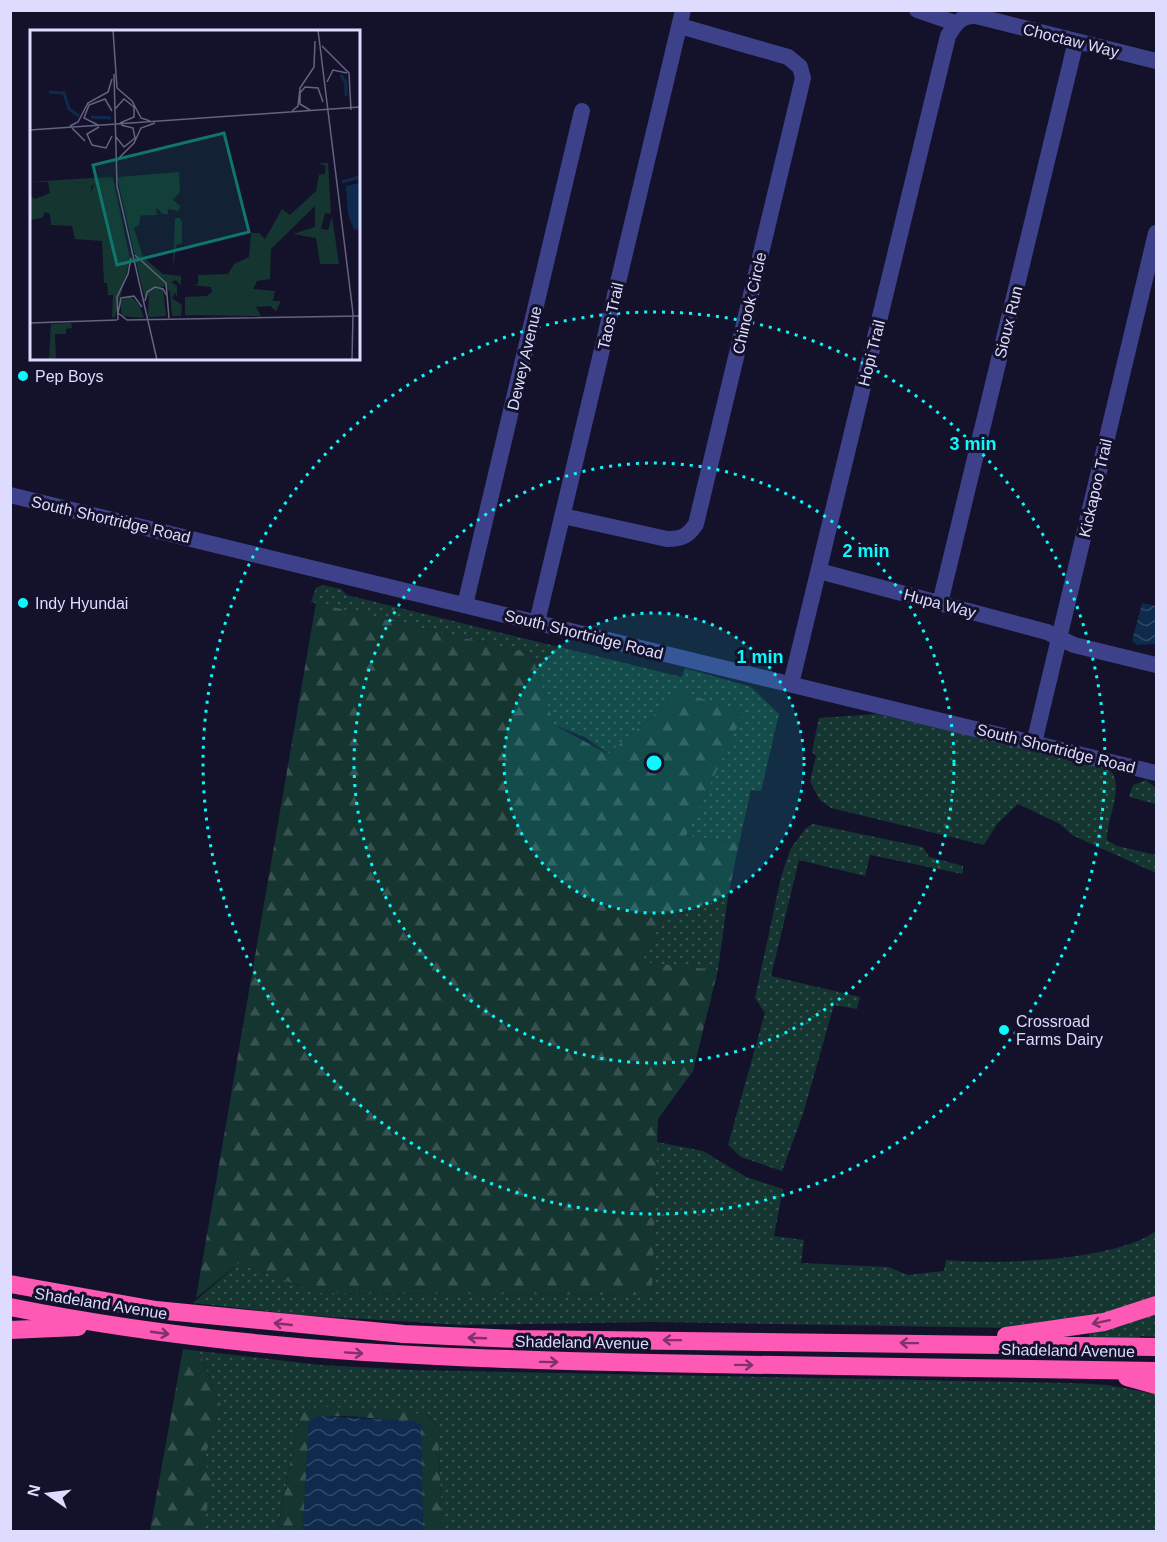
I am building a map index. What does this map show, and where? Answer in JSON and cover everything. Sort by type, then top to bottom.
[{"type":"highway","points":[[10,1270],[66,1295]]},
{"type":"highway","name":"Shadeland Avenue","points":[[10,1284],[156,1310],[404,1334],[517,1339],[1156,1347]]},
{"type":"highway","points":[[944,1344],[1075,1327],[1112,1319],[1156,1305]]},
{"type":"highway","name":"Shadeland Avenue","points":[[10,1307],[102,1325],[290,1348],[431,1358],[1156,1371]]},
{"type":"highway","points":[[10,1330],[102,1325]]},
{"type":"highway","points":[[1108,1370],[1156,1385]]},
{"type":"street","name":"Choctaw Way","points":[[916,10],[955,23],[965,16],[976,16],[1156,62]]},
{"type":"street","name":"Taos Trail","points":[[537,622],[682,18]]},
{"type":"street","name":"Chinook Circle","points":[[562,516],[680,539],[690,534],[696,524],[803,78],[800,67],[788,57],[682,18]]},
{"type":"street","name":"Hopi Trail","points":[[791,684],[948,36],[955,23]]},
{"type":"street","name":"Sioux Run","points":[[940,603],[1076,40]]},
{"type":"street","name":"Dewey Avenue","points":[[465,605],[582,111]]},
{"type":"street","name":"Kickapoo Trail","points":[[1034,742],[1156,233]]},
{"type":"street","name":"South Shortridge Road","points":[[10,495],[1034,742],[1156,774]]},
{"type":"street","name":"Hupa Way","points":[[819,571],[1047,632],[1074,645],[1156,665]]},
{"type":"green space","points":[[323,585],[341,589],[347,595],[682,677],[685,668],[751,687],[779,714],[761,791],[751,790],[739,843],[686,836],[743,712],[681,692],[608,754],[585,737],[554,725],[532,654],[311,602],[316,588]]},
{"type":"green space","points":[[316,603],[532,654],[554,725],[608,754],[681,692],[744,712],[686,836],[739,843],[728,897],[662,920],[642,962],[718,970],[693,1071],[658,1119],[652,1295],[318,1293],[239,1263],[196,1298]]},
{"type":"green space","points":[[877,714],[1108,768],[1116,783],[1116,792],[1107,840],[1117,846],[1156,855],[1156,873],[1072,835],[1060,824],[1018,804],[997,824],[984,845],[831,808],[820,800],[810,782],[816,756],[812,752],[819,718]]},
{"type":"green space","points":[[1146,780],[1156,788],[1156,804],[1129,797],[1133,785]]},
{"type":"green space","points":[[813,824],[923,847],[929,857],[963,866],[963,874],[870,855],[865,876],[799,860],[771,976],[860,997],[857,1009],[834,1005],[803,1114],[782,1171],[741,1157],[728,1145],[765,1013],[755,998],[781,877],[791,848],[806,828]]},
{"type":"green space","points":[[728,897],[718,970],[641,963],[662,920]]},
{"type":"green space","points":[[657,1142],[703,1151],[746,1177],[783,1189],[774,1236],[804,1240],[801,1263],[888,1267],[908,1275],[944,1271],[946,1260],[1024,1261],[1085,1255],[1137,1241],[1156,1231],[1156,1298],[1104,1314],[1013,1328],[651,1322],[461,1325],[302,1315],[193,1303],[239,1263],[318,1293],[652,1295]]},
{"type":"green space","points":[[1156,1311],[1156,1337],[1140,1336],[1139,1341],[1089,1339],[1089,1330]]},
{"type":"green space","points":[[183,1349],[199,1351],[221,1406],[203,1463],[212,1472],[204,1530],[150,1531]]},
{"type":"green space","points":[[199,1351],[321,1365],[412,1370],[1073,1383],[1107,1385],[1156,1394],[1156,1531],[442,1531],[438,1426],[427,1414],[300,1414],[277,1531],[203,1531],[203,1463],[221,1406]]},
{"type":"green space","points":[[319,1406],[426,1414],[438,1426],[442,1531],[423,1531],[420,1424],[363,1417],[332,1416],[309,1421],[303,1531],[277,1532],[300,1414]]},
{"type":"water","points":[[1142,603],[1156,606],[1156,644],[1137,645],[1132,641]]},
{"type":"water","points":[[318,1416],[412,1421],[421,1424],[423,1531],[303,1531],[309,1420]]},
{"type":"place","name":"Pep Boys","points":[[23,376]]},
{"type":"place","name":"Indy Hyundai","points":[[23,603]]},
{"type":"place","name":"Crossroad Farms Dairy","points":[[1004,1030]]}]
